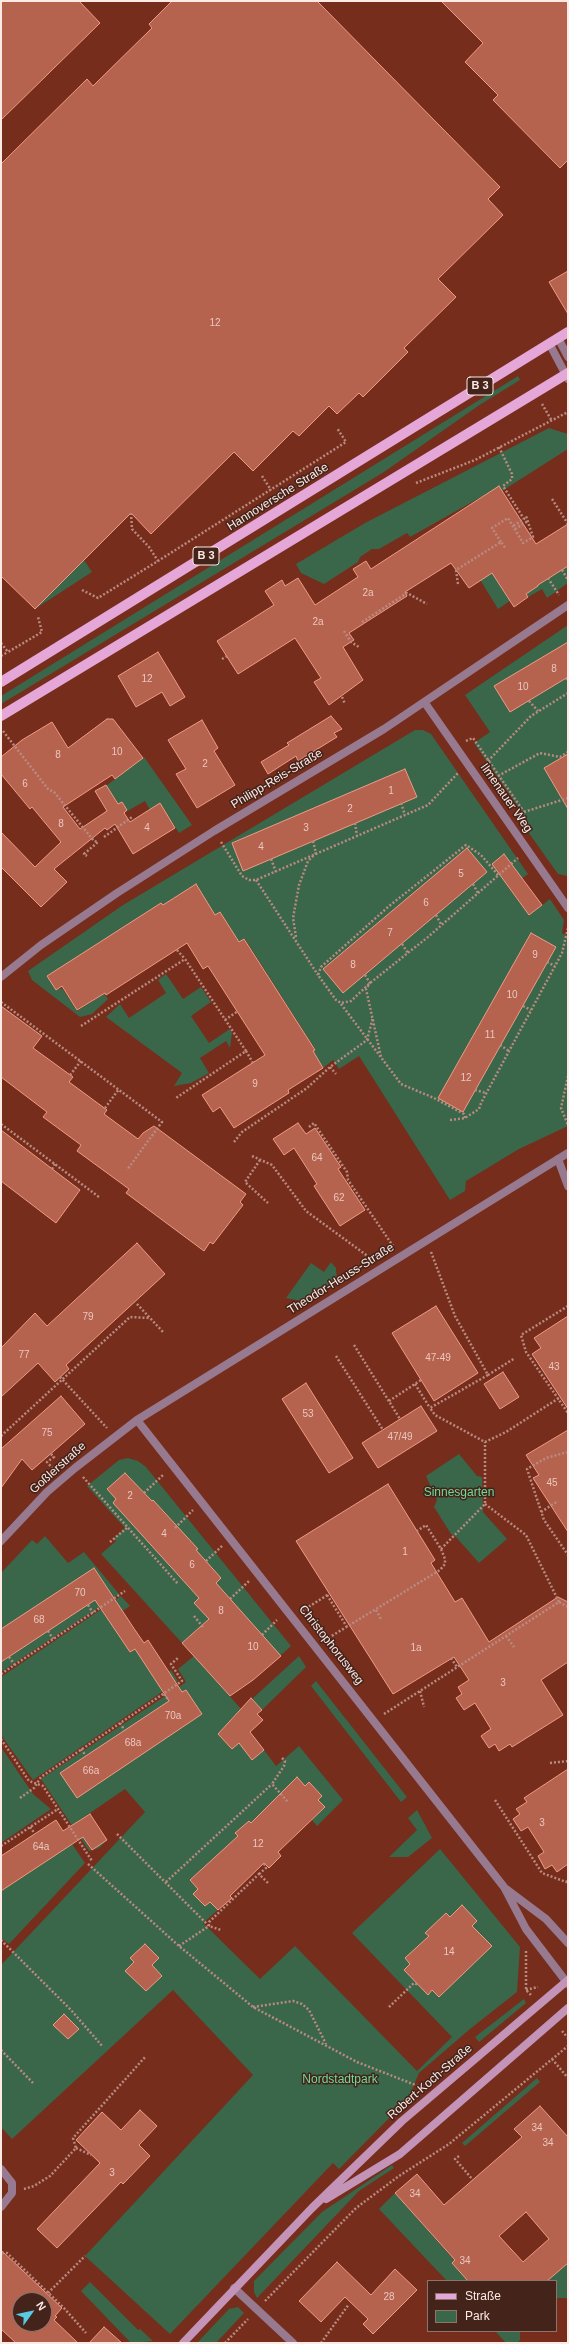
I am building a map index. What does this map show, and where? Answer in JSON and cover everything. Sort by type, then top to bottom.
[{"type":"main road","name":"Hannoversche Straße","points":[[1,682],[568,332]]},
{"type":"main road","name":"B 3","points":[[1,716],[567,376]]},
{"type":"street","points":[[554,340],[568,357]]},
{"type":"street","points":[[554,340],[567,376]]},
{"type":"street","name":"Philipp-Reis-Straße","points":[[1,977],[53,936],[214,831],[358,745],[424,703],[567,605]]},
{"type":"street","name":"Ilmenauer Weg","points":[[424,703],[568,908]]},
{"type":"street","name":"Theodor-Heuss-Straße","points":[[137,1420],[568,1153]]},
{"type":"street","points":[[558,1159],[568,1186]]},
{"type":"street","name":"Goßlerstraße","points":[[1,1541],[47,1492],[74,1468],[137,1420]]},
{"type":"street","name":"Christophorusweg","points":[[137,1420],[375,1720],[504,1887],[526,1929],[567,1982]]},
{"type":"street","name":"Christophorusweg","points":[[504,1887],[546,1919],[568,1943]]},
{"type":"street","name":"Robert-Koch-Straße","points":[[183,2343],[312,2208],[402,2121],[567,1982]]},
{"type":"street","name":"Robert-Koch-Straße","points":[[312,2208],[400,2154],[568,2008]]},
{"type":"street","points":[[1,2169],[12,2183],[12,2193],[3,2205]]},
{"type":"street","points":[[234,2288],[293,2343]]},
{"type":"path","points":[[410,485],[475,460],[568,412]]},
{"type":"path","points":[[82,590],[98,598],[271,490],[346,442],[337,428]]},
{"type":"path","points":[[499,447],[512,474],[512,479],[503,486],[524,519],[513,526]]},
{"type":"path","points":[[262,476],[271,490]]},
{"type":"path","points":[[552,499],[568,524]]},
{"type":"path","points":[[131,513],[132,528],[149,547],[158,561]]},
{"type":"path","points":[[506,549],[492,528],[508,518],[524,543],[533,536],[526,516]]},
{"type":"path","points":[[515,530],[528,521]]},
{"type":"path","points":[[458,584],[456,570],[501,542]]},
{"type":"path","points":[[562,570],[568,580]]},
{"type":"path","points":[[548,578],[567,605]]},
{"type":"path","points":[[362,622],[407,593],[427,604]]},
{"type":"path","points":[[1,656],[42,632],[38,617]]},
{"type":"path","points":[[344,631],[351,642],[359,647]]},
{"type":"path","points":[[1,642],[8,652]]},
{"type":"path","points":[[222,659],[227,656]]},
{"type":"path","points":[[488,761],[531,716],[568,693]]},
{"type":"path","points":[[342,697],[345,704]]},
{"type":"path","points":[[529,701],[538,711]]},
{"type":"path","points":[[3,731],[48,789],[54,792],[94,841],[98,842],[84,854],[87,856]]},
{"type":"path","points":[[455,747],[473,738],[524,812]]},
{"type":"path","points":[[498,776],[540,753],[560,757],[568,752]]},
{"type":"path","points":[[214,831],[242,876],[249,880],[256,880],[428,805],[466,763]]},
{"type":"path","points":[[508,822],[524,812],[568,798]]},
{"type":"path","points":[[401,804],[405,815]]},
{"type":"path","points":[[104,837],[132,817]]},
{"type":"path","points":[[355,823],[357,836]]},
{"type":"path","points":[[313,841],[316,854]]},
{"type":"path","points":[[318,975],[321,967],[388,907],[466,845],[481,855],[498,875]]},
{"type":"path","points":[[341,1003],[351,1001],[370,983],[478,894],[519,857],[529,852]]},
{"type":"path","points":[[296,939],[293,918],[298,885],[308,861],[316,854]]},
{"type":"path","points":[[271,859],[276,872]]},
{"type":"path","points":[[256,880],[296,939],[318,975],[336,1000],[341,1003],[401,1084],[434,1098],[464,1114],[465,1118]]},
{"type":"path","points":[[473,884],[478,894]]},
{"type":"path","points":[[436,915],[441,924]]},
{"type":"path","points":[[450,1120],[465,1118],[479,1109],[486,1093],[562,953],[568,928]]},
{"type":"path","points":[[402,944],[408,953]]},
{"type":"path","points":[[177,950],[185,959],[246,1051],[252,1063]]},
{"type":"path","points":[[81,1026],[185,959]]},
{"type":"path","points":[[547,962],[555,966]]},
{"type":"path","points":[[365,975],[370,983]]},
{"type":"path","points":[[370,983],[366,989],[381,1059]]},
{"type":"path","points":[[1,1002],[162,1122],[127,1170]]},
{"type":"path","points":[[523,1006],[531,1010]]},
{"type":"path","points":[[225,1020],[238,1012]]},
{"type":"path","points":[[234,1142],[242,1132],[307,1088],[330,1066],[367,1040],[372,1017]]},
{"type":"path","points":[[500,1045],[509,1051]]},
{"type":"path","points":[[176,1098],[246,1051]]},
{"type":"path","points":[[70,1075],[81,1061]]},
{"type":"path","points":[[330,1066],[336,1074]]},
{"type":"path","points":[[568,1076],[561,1108],[568,1125]]},
{"type":"path","points":[[105,1108],[119,1089]]},
{"type":"path","points":[[475,1090],[486,1093]]},
{"type":"path","points":[[1,1124],[99,1197]]},
{"type":"path","points":[[309,1127],[314,1124],[348,1172],[348,1180],[400,1256]]},
{"type":"path","points":[[252,1156],[272,1165],[306,1211],[383,1267]]},
{"type":"path","points":[[260,1160],[245,1182],[268,1203]]},
{"type":"path","points":[[52,1169],[55,1164]]},
{"type":"path","points":[[427,1240],[455,1316],[488,1375]]},
{"type":"path","points":[[137,1304],[163,1332]]},
{"type":"path","points":[[568,1306],[521,1335],[526,1352],[568,1413]]},
{"type":"path","points":[[1,1436],[61,1378],[130,1317],[149,1318]]},
{"type":"path","points":[[354,1345],[400,1419]]},
{"type":"path","points":[[336,1356],[383,1430]]},
{"type":"path","points":[[430,1408],[515,1358]]},
{"type":"path","points":[[61,1378],[115,1437]]},
{"type":"path","points":[[389,1401],[421,1380]]},
{"type":"path","points":[[415,1384],[435,1415],[485,1442]]},
{"type":"path","points":[[485,1442],[506,1432],[559,1398]]},
{"type":"path","points":[[441,1549],[485,1504],[485,1442]]},
{"type":"path","points":[[568,1452],[546,1458],[527,1469],[544,1520],[568,1555]]},
{"type":"path","points":[[51,1454],[54,1457],[47,1462],[51,1467]]},
{"type":"path","points":[[144,1493],[173,1465]]},
{"type":"path","points":[[74,1468],[178,1584]]},
{"type":"path","points":[[175,1528],[201,1501]]},
{"type":"path","points":[[541,1512],[558,1501]]},
{"type":"path","points":[[485,1504],[526,1534],[560,1602],[568,1607]]},
{"type":"path","points":[[316,1646],[440,1570],[445,1559],[441,1549],[426,1525],[417,1531]]},
{"type":"path","points":[[110,1542],[128,1527]]},
{"type":"path","points":[[206,1561],[231,1538]]},
{"type":"path","points":[[230,1599],[258,1572]]},
{"type":"path","points":[[1,1674],[125,1591]]},
{"type":"path","points":[[293,1617],[328,1595],[347,1627]]},
{"type":"path","points":[[375,1720],[560,1602]]},
{"type":"path","points":[[88,1605],[93,1613]]},
{"type":"path","points":[[262,1635],[287,1609]]},
{"type":"path","points":[[376,1610],[381,1619]]},
{"type":"path","points":[[194,1616],[203,1627]]},
{"type":"path","points":[[48,1631],[53,1639]]},
{"type":"path","points":[[506,1636],[514,1647]]},
{"type":"path","points":[[9,1657],[15,1665]]},
{"type":"path","points":[[20,1798],[37,1784],[41,1777],[182,1681],[171,1664],[179,1657]]},
{"type":"path","points":[[451,1658],[457,1667]]},
{"type":"path","points":[[420,1691],[424,1707]]},
{"type":"path","points":[[164,1694],[169,1701]]},
{"type":"path","points":[[120,1723],[125,1731]]},
{"type":"path","points":[[1,1739],[29,1781],[43,1786],[92,1861]]},
{"type":"path","points":[[81,1749],[86,1756]]},
{"type":"path","points":[[166,1882],[272,1784],[284,1766],[285,1761],[282,1758]]},
{"type":"path","points":[[550,1763],[568,1761]]},
{"type":"path","points":[[272,1784],[288,1802]]},
{"type":"path","points":[[495,1800],[542,1874],[566,1882],[568,1880]]},
{"type":"path","points":[[1,1846],[58,1809]]},
{"type":"path","points":[[30,1827],[35,1834]]},
{"type":"path","points":[[117,1834],[208,1926],[221,1930]]},
{"type":"path","points":[[179,1946],[208,1926],[209,1922],[266,1868],[264,1863]]},
{"type":"path","points":[[88,1864],[179,1946],[253,2007],[326,2044],[357,2062],[418,2086]]},
{"type":"path","points":[[259,1874],[269,1884]]},
{"type":"path","points":[[1,1940],[65,2004],[103,2047]]},
{"type":"path","points":[[389,2007],[414,1984],[419,1986]]},
{"type":"path","points":[[253,2007],[293,2001],[302,2004],[309,2010],[326,2044]]},
{"type":"path","points":[[225,2343],[356,2208],[399,2176],[448,2144],[568,2046]]},
{"type":"path","points":[[1,2050],[32,2083]]},
{"type":"path","points":[[91,2155],[76,2148],[73,2138],[146,2056]]},
{"type":"path","points":[[552,2059],[568,2078]]},
{"type":"path","points":[[12,2193],[34,2186],[50,2176],[76,2148]]},
{"type":"path","points":[[459,2156],[455,2160],[473,2180]]},
{"type":"path","points":[[2,2253],[7,2253],[47,2292]]},
{"type":"path","points":[[49,2292],[85,2256]]},
{"type":"path","points":[[52,2297],[86,2333]]},
{"type":"path","points":[[321,2343],[349,2304]]},
{"type":"green space","points":[[518,376],[520,380],[478,406],[384,472],[1,704],[1,696]]},
{"type":"green space","points":[[549,428],[568,434],[568,449],[502,491],[499,487],[410,537],[407,533],[379,549],[372,549],[360,557],[358,562],[324,584],[301,573],[296,564],[365,523]]},
{"type":"green space","points":[[482,557],[510,601],[498,609],[471,565]]},
{"type":"green space","points":[[84,560],[92,572],[35,609]]},
{"type":"green space","points":[[568,566],[568,583],[547,598],[542,589],[528,597],[526,594]]},
{"type":"green space","points":[[568,625],[568,876],[558,874],[516,815],[521,811],[474,743],[490,732],[465,695]]},
{"type":"green space","points":[[415,730],[423,730],[431,734],[528,874],[509,888],[529,915],[550,899],[564,920],[562,933],[568,936],[568,1126],[519,1149],[466,1181],[465,1191],[450,1200],[359,1056],[339,1069],[333,1060],[323,1068],[313,1051],[315,1049],[245,939],[239,942],[220,912],[215,915],[196,884],[163,905],[161,903],[47,976],[56,990],[62,988],[77,1011],[104,994],[108,999],[92,1014],[80,1017],[32,980],[28,971],[123,905]]},
{"type":"green space","points":[[144,757],[192,825],[179,833],[160,803],[150,810],[145,801],[124,813],[106,786]]},
{"type":"green space","points":[[166,974],[183,999],[201,987],[211,1002],[191,1016],[209,1043],[230,1029],[232,1033],[230,1048],[226,1041],[200,1058],[209,1073],[191,1083],[174,1086],[182,1073],[106,1017],[120,1004],[129,1018],[166,993],[158,980]]},
{"type":"green space","points":[[331,1262],[336,1268],[337,1283],[307,1302],[286,1298],[311,1263],[324,1272]]},
{"type":"green space","name":"Sinnesgarten","points":[[459,1454],[477,1476],[482,1477],[483,1512],[507,1539],[479,1563],[456,1537],[451,1534],[434,1507],[437,1500],[426,1476]]},
{"type":"green space","points":[[128,1458],[138,1461],[146,1467],[291,1646],[259,1675],[209,1619],[182,1643],[101,1554],[116,1541],[114,1538],[125,1528],[87,1486],[119,1460]]},
{"type":"green space","points":[[45,1536],[68,1563],[84,1552],[119,1594],[1,1672],[1,1573],[32,1540],[37,1544]]},
{"type":"green space","points":[[121,1596],[130,1606],[109,1620],[130,1652],[135,1649],[156,1681],[171,1670],[178,1681],[33,1780],[1,1735],[1,1677]]},
{"type":"green space","name":"Nordstadtpark","points":[[194,1656],[241,1709],[218,1734],[232,1749],[239,1743],[252,1760],[264,1750],[276,1766],[299,1746],[343,1800],[317,1826],[312,1820],[325,1807],[318,1800],[322,1796],[309,1782],[305,1786],[298,1778],[251,1823],[249,1821],[236,1833],[238,1836],[211,1861],[210,1876],[203,1868],[190,1880],[198,1889],[193,1894],[205,1906],[210,1902],[218,1910],[203,1923],[260,1979],[295,1946],[417,2071],[452,2037],[352,1933],[440,1849],[520,1947],[517,1992],[470,2029],[419,2073],[408,2099],[339,2169],[333,2163],[170,2334],[85,2256],[253,2075],[173,1990],[12,2139],[1,2127],[1,1965],[145,1812],[125,1789],[74,1824],[91,1850],[107,1840],[99,1848],[89,1851],[41,1779],[186,1682],[178,1669]]},
{"type":"green space","points":[[299,1656],[306,1667],[262,1710],[252,1699]]},
{"type":"green space","points":[[316,1681],[407,1797],[401,1802],[311,1686]]},
{"type":"green space","points":[[1,1747],[33,1794],[51,1809],[1,1843]]},
{"type":"green space","points":[[417,1810],[432,1838],[408,1857],[389,1857],[417,1830],[408,1818]]},
{"type":"green space","points":[[72,1844],[85,1863],[9,1944],[1,1938],[1,1891]]},
{"type":"green space","points":[[524,1999],[526,2003],[479,2042],[475,2037]]},
{"type":"green space","points":[[537,2078],[540,2082],[465,2146],[462,2143]]},
{"type":"green space","points":[[392,2165],[394,2168],[359,2191],[257,2298],[254,2292],[254,2281],[322,2212]]},
{"type":"green space","points":[[395,2193],[454,2260],[477,2240],[502,2280],[446,2280],[379,2209]]},
{"type":"green space","points":[[568,2263],[568,2298],[557,2298],[557,2280],[548,2280]]},
{"type":"green space","points":[[90,2282],[138,2330],[140,2329],[153,2341],[131,2343],[81,2291]]},
{"type":"green space","points":[[238,2307],[244,2313],[216,2343],[197,2343],[229,2309]]},
{"type":"green space","points":[[496,2332],[520,2332],[520,2340],[517,2343],[506,2343]]},
{"type":"building","points":[[1,1],[79,1],[100,23],[1,120]]},
{"type":"building","points":[[172,1],[317,1],[500,187],[488,199],[503,215],[438,279],[456,297],[404,348],[408,352],[363,397],[359,393],[337,414],[329,406],[299,436],[293,431],[253,471],[234,452],[151,534],[131,513],[35,609],[1,576],[1,164],[87,79],[93,86],[152,28],[149,24]]},
{"type":"building","points":[[441,1],[568,1],[568,160],[560,168],[493,100],[498,95],[465,62],[483,43]]},
{"type":"building","points":[[568,271],[568,314],[549,282]]},
{"type":"building","points":[[499,486],[536,544],[568,524],[568,566],[526,594],[528,597],[514,607],[492,573],[469,588],[451,563],[405,592],[407,596],[349,633],[354,640],[343,647],[363,680],[329,705],[314,682],[321,678],[295,638],[238,674],[217,641],[274,605],[265,591],[282,580],[285,586],[298,578],[315,605],[358,577],[353,569],[366,561],[371,569]]},
{"type":"building","points":[[568,642],[568,677],[510,712],[494,686]]},
{"type":"building","points":[[158,652],[185,697],[170,706],[162,692],[136,707],[118,676]]},
{"type":"building","points":[[331,716],[342,729],[334,733],[337,737],[298,761],[296,756],[268,774],[261,762],[289,745],[287,743]]},
{"type":"building","points":[[107,719],[113,719],[143,758],[115,779],[112,775],[63,807],[80,829],[107,811],[95,791],[106,785],[118,804],[122,802],[127,810],[124,813],[130,822],[160,803],[175,828],[133,854],[115,824],[107,830],[105,828],[54,869],[67,882],[41,907],[1,867],[1,832],[35,867],[61,842],[32,807],[30,809],[1,774],[1,757],[22,740],[52,722],[68,748]]},
{"type":"building","points":[[202,720],[218,748],[214,751],[235,785],[197,808],[176,774],[186,769],[168,740]]},
{"type":"building","points":[[568,754],[568,809],[544,768]]},
{"type":"building","points":[[405,769],[417,797],[243,871],[232,843]]},
{"type":"building","points":[[467,848],[487,872],[343,993],[323,969]]},
{"type":"building","points":[[504,854],[542,905],[529,915],[492,864]]},
{"type":"building","points":[[196,884],[215,915],[220,912],[239,942],[244,939],[315,1050],[313,1051],[323,1068],[288,1090],[289,1093],[234,1128],[220,1107],[213,1112],[202,1095],[265,1055],[208,966],[203,969],[187,943],[106,995],[105,993],[77,1010],[62,986],[56,990],[47,976],[161,903],[163,905]]},
{"type":"building","points":[[531,933],[556,947],[463,1112],[438,1098]]},
{"type":"building","points":[[1,1006],[42,1036],[33,1048],[73,1077],[69,1082],[107,1110],[104,1114],[138,1139],[143,1133],[154,1126],[246,1194],[240,1202],[243,1205],[213,1244],[210,1242],[204,1251],[126,1193],[129,1189],[77,1151],[81,1145],[43,1117],[47,1112],[1,1077]]},
{"type":"building","points":[[298,1123],[306,1134],[315,1128],[341,1167],[338,1169],[365,1210],[340,1226],[314,1186],[317,1184],[294,1148],[284,1155],[273,1139]]},
{"type":"building","points":[[1,1130],[80,1190],[56,1223],[1,1181]]},
{"type":"building","points":[[137,1243],[165,1274],[66,1365],[69,1369],[55,1382],[38,1363],[1,1397],[1,1348],[35,1313],[47,1326]]},
{"type":"building","points":[[436,1306],[478,1373],[434,1401],[392,1333]]},
{"type":"building","points":[[568,1316],[568,1409],[532,1354],[541,1348],[534,1338]]},
{"type":"building","points":[[503,1372],[519,1397],[500,1409],[484,1384]]},
{"type":"building","points":[[306,1383],[353,1458],[329,1473],[282,1399]]},
{"type":"building","points":[[61,1396],[85,1424],[32,1470],[22,1459],[1,1488],[1,1449]]},
{"type":"building","points":[[421,1406],[437,1431],[378,1468],[362,1443]]},
{"type":"building","points":[[568,1430],[568,1532],[533,1478],[539,1475],[526,1455]]},
{"type":"building","points":[[125,1473],[152,1501],[153,1500],[198,1549],[196,1550],[221,1578],[216,1583],[281,1656],[253,1680],[230,1696],[182,1643],[209,1619],[194,1603],[199,1598],[113,1503],[116,1499],[107,1489]]},
{"type":"building","points":[[388,1484],[435,1560],[431,1563],[455,1602],[462,1598],[489,1642],[558,1597],[568,1602],[568,1662],[541,1680],[563,1715],[512,1747],[510,1744],[499,1751],[495,1744],[489,1748],[481,1736],[491,1729],[475,1703],[464,1710],[456,1698],[462,1694],[458,1687],[469,1680],[454,1657],[393,1694],[296,1541]]},
{"type":"building","points":[[94,1568],[144,1643],[148,1640],[182,1692],[186,1690],[202,1714],[77,1798],[60,1773],[169,1701],[135,1649],[130,1652],[95,1600],[1,1662],[1,1629]]},
{"type":"building","points":[[251,1698],[262,1710],[257,1714],[263,1720],[250,1732],[264,1750],[252,1760],[239,1743],[232,1749],[218,1734]]},
{"type":"building","points":[[568,1769],[568,1864],[557,1872],[552,1865],[545,1869],[538,1856],[544,1852],[528,1827],[521,1831],[513,1819],[520,1814],[516,1809],[527,1802],[524,1798]]},
{"type":"building","points":[[297,1777],[305,1786],[309,1782],[322,1796],[318,1800],[325,1807],[278,1852],[281,1856],[269,1868],[264,1863],[230,1896],[232,1898],[218,1910],[210,1902],[205,1906],[193,1894],[198,1889],[190,1880],[238,1836],[235,1833],[249,1821],[251,1823]]},
{"type":"building","points":[[90,1814],[107,1840],[92,1850],[83,1837],[1,1891],[1,1856],[56,1820],[63,1831]]},
{"type":"building","points":[[462,1905],[477,1921],[472,1926],[492,1946],[439,1997],[432,1990],[428,1995],[404,1970],[410,1964],[405,1958],[429,1936],[425,1933],[446,1913],[450,1917]]},
{"type":"building","points":[[145,1944],[159,1958],[152,1965],[162,1976],[146,1991],[125,1971],[134,1962],[130,1958]]},
{"type":"building","points":[[64,2014],[79,2029],[68,2039],[53,2025]]},
{"type":"building","points":[[540,2106],[568,2137],[568,2263],[548,2280],[467,2280],[452,2263],[455,2260],[395,2193],[417,2174],[444,2205],[522,2137],[514,2129]],"holes":[[[526,2212],[549,2239],[523,2262],[499,2236]]]},
{"type":"building","points":[[140,2110],[157,2126],[139,2145],[150,2156],[123,2184],[121,2182],[57,2248],[37,2229],[100,2163],[76,2140],[102,2112],[121,2130]]},
{"type":"building","points":[[1,2250],[45,2292],[12,2292],[12,2332],[52,2332],[52,2298],[62,2308],[55,2316],[57,2317],[54,2320],[78,2343],[16,2343],[1,2329]]},
{"type":"building","points":[[337,2262],[371,2295],[395,2269],[417,2290],[373,2334],[363,2324],[368,2319],[345,2297],[321,2322],[299,2301]]},
{"type":"building","points":[[104,2327],[122,2343],[89,2343]]}]
